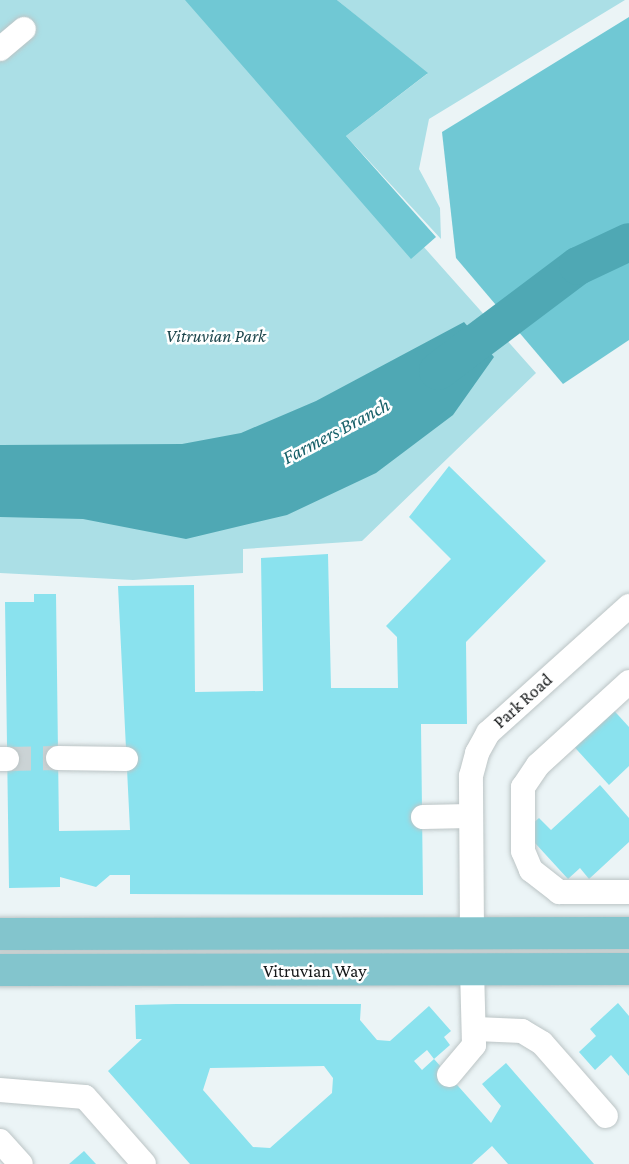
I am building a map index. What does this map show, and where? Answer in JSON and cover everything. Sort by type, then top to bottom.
[{"type":"main road","points":[[471,971],[472,932]]},
{"type":"main road","points":[[0,934],[629,933]]},
{"type":"main road","name":"Vitruvian Way","points":[[0,970],[629,969]]},
{"type":"street","points":[[0,25],[24,29],[0,49]]},
{"type":"street","name":"Park Road","points":[[472,932],[471,776],[488,733],[629,606]]},
{"type":"street","points":[[629,682],[538,765],[523,787],[523,840],[531,870],[545,886],[559,891],[629,892]]},
{"type":"street","points":[[58,758],[126,759]]},
{"type":"street","points":[[423,817],[470,816]]},
{"type":"street","points":[[449,1075],[468,1057],[476,1029],[471,971]]},
{"type":"street","points":[[476,1029],[522,1031],[542,1043],[606,1116]]},
{"type":"street","points":[[0,1090],[85,1097],[144,1164]]},
{"type":"street","points":[[0,1141],[21,1164]]},
{"type":"green space","name":"Vitruvian Park","points":[[0,0],[204,0],[536,373],[362,541],[243,549],[243,573],[133,580],[0,573]]},
{"type":"green space","points":[[337,0],[625,0],[429,119],[419,169],[440,208],[441,239],[346,136],[427,74]]},
{"type":"shaded area","points":[[185,0],[337,0],[428,73],[346,136],[436,237],[411,259]]},
{"type":"shaded area","points":[[629,17],[629,340],[563,384],[456,258],[442,132]]},
{"type":"water","points":[[464,322],[494,357],[453,415],[376,473],[287,515],[186,539],[83,519],[0,517],[0,445],[182,444],[241,433],[316,401]]},
{"type":"building","points":[[449,466],[546,561],[466,642],[467,724],[421,724],[423,895],[130,894],[130,875],[110,875],[96,887],[60,877],[60,887],[9,888],[5,602],[34,602],[34,594],[56,594],[59,831],[130,830],[118,586],[194,585],[195,692],[263,691],[261,558],[328,554],[331,688],[398,688],[397,637],[386,626],[451,559],[409,517]]},
{"type":"building","points":[[608,704],[629,727],[629,766],[609,785],[568,740]]},
{"type":"building","points":[[600,785],[629,818],[629,842],[589,879],[580,868],[568,879],[524,831],[539,818],[551,830]]},
{"type":"building","points":[[618,1003],[629,1016],[629,1076],[611,1055],[595,1070],[579,1052],[596,1036],[590,1029]]},
{"type":"building","points":[[361,1004],[360,1020],[377,1040],[390,1041],[429,1006],[451,1031],[444,1037],[450,1045],[434,1059],[491,1123],[501,1106],[482,1084],[506,1063],[594,1164],[508,1164],[492,1146],[472,1164],[190,1164],[108,1071],[142,1039],[136,1039],[135,1005]],"holes":[[[427,1050],[434,1059],[422,1070],[414,1061]],[[324,1066],[333,1078],[332,1093],[270,1148],[253,1147],[203,1090],[210,1068]]]},
{"type":"building","points":[[84,1151],[96,1164],[69,1164]]},
{"type":"waterway","name":"Farmers Branch","points":[[438,371],[578,266],[629,242]]},
{"type":"tunnel","points":[[7,759],[58,758]]}]
